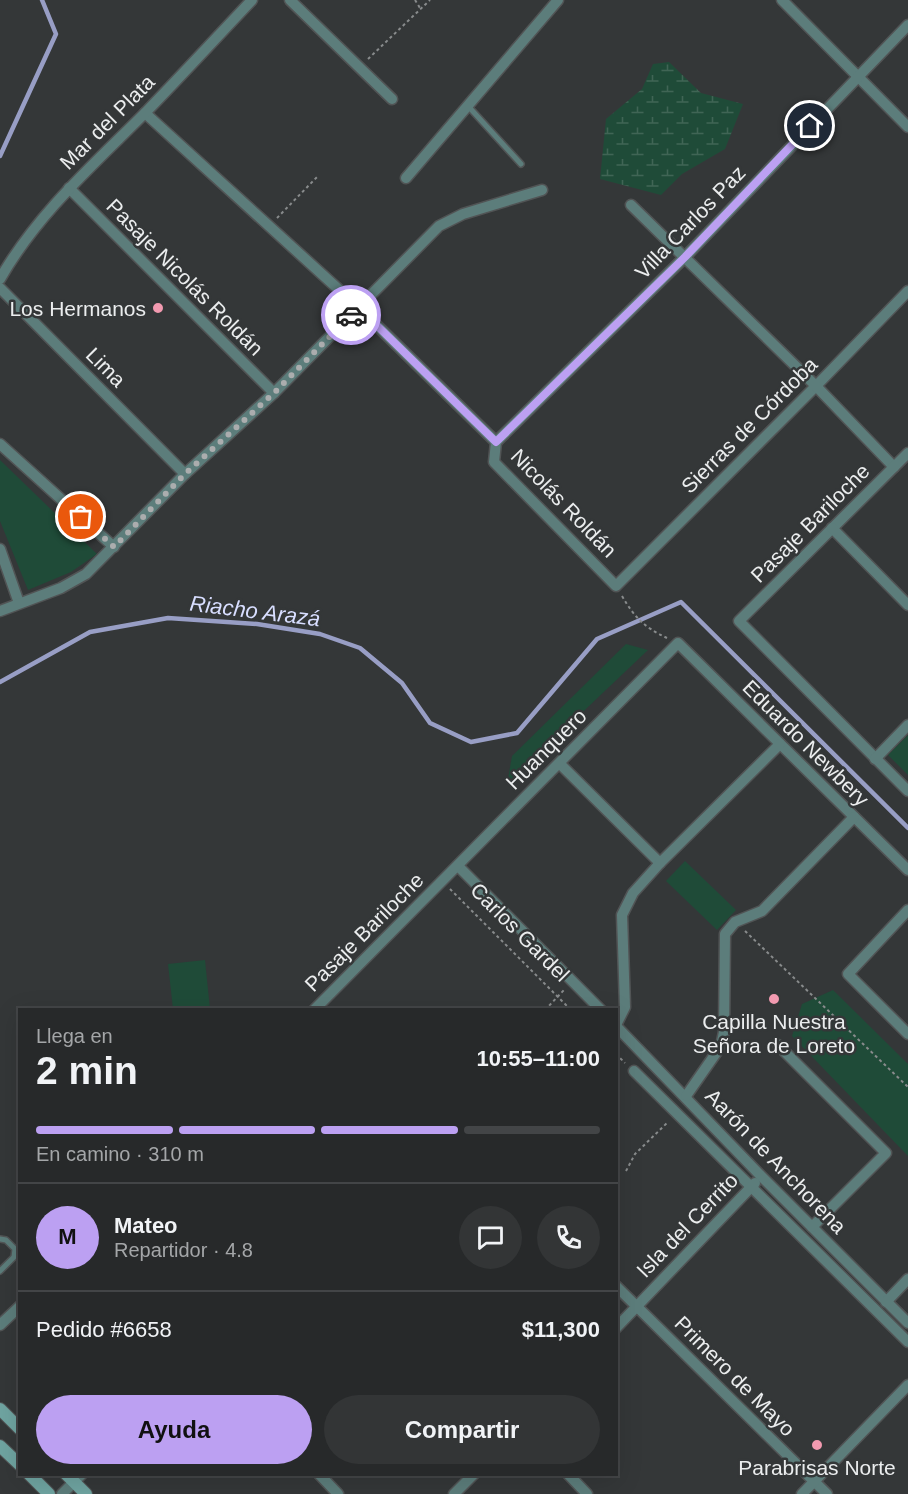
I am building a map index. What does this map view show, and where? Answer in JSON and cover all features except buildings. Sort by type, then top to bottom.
[{"type":"main road","points":[[0,1409],[18,1427]]},
{"type":"main road","points":[[0,1446],[18,1463]]},
{"type":"main road","points":[[31,1476],[49,1494]]},
{"type":"main road","points":[[74,1477],[86,1494]]},
{"type":"street","name":"Mar del Plata","points":[[0,279],[12,257],[69,188],[145,113],[252,0]]},
{"type":"street","points":[[290,0],[392,99]]},
{"type":"street","points":[[406,178],[558,0]]},
{"type":"street","points":[[782,0],[908,127]]},
{"type":"street","name":"Villa Carlos Paz","points":[[496,442],[685,257],[908,25]]},
{"type":"street","name":"Nicolás Roldán","points":[[145,113],[358,307],[496,442],[494,462],[616,586]]},
{"type":"street","name":"Pasaje Nicolás Roldán","points":[[69,188],[274,393]]},
{"type":"street","points":[[0,611],[61,588],[86,574],[185,474],[274,393],[439,226],[463,214],[542,190]]},
{"type":"street","points":[[631,205],[816,386],[894,467]]},
{"type":"street","name":"Lima","points":[[0,288],[185,474]]},
{"type":"street","name":"Sierras de Córdoba","points":[[616,586],[908,291]]},
{"type":"street","points":[[0,444],[114,547]]},
{"type":"street","name":"Pasaje Bariloche","points":[[875,759],[739,621],[908,453]]},
{"type":"street","points":[[832,528],[908,605]]},
{"type":"street","points":[[0,549],[19,603]]},
{"type":"street","name":"Eduardo Newbery","points":[[678,643],[908,870]]},
{"type":"street","name":"Huanquero","points":[[442,882],[678,643]]},
{"type":"street","points":[[908,725],[875,759],[908,791]]},
{"type":"street","points":[[618,1021],[625,1007],[622,915],[633,893],[660,863],[780,744]]},
{"type":"street","points":[[560,764],[660,863]]},
{"type":"street","points":[[686,1096],[721,1046],[724,1032],[725,934],[735,922],[762,911],[854,817]]},
{"type":"street","points":[[458,866],[598,1008]]},
{"type":"street","name":"Pasaje Bariloche","points":[[316,1008],[442,882]]},
{"type":"street","points":[[908,910],[848,974],[908,1034]]},
{"type":"street","name":"Aarón de Anchorena","points":[[618,1027],[761,1176],[908,1323]]},
{"type":"street","points":[[778,1045],[886,1153],[812,1227]]},
{"type":"street","points":[[634,1071],[908,1342]]},
{"type":"street","name":"Isla del Cerrito","points":[[618,1326],[761,1176]]},
{"type":"street","points":[[886,1302],[908,1279]]},
{"type":"street","name":"Primero de Mayo","points":[[618,1288],[827,1494]]},
{"type":"street","points":[[0,1325],[18,1308]]},
{"type":"street","points":[[802,1494],[908,1385]]},
{"type":"street","points":[[321,1476],[338,1494]]},
{"type":"street","points":[[454,1494],[472,1476]]},
{"type":"street","points":[[570,1476],[587,1494]]},
{"type":"street","points":[[62,1494],[74,1477]]},
{"type":"lane","points":[[468,106],[521,164]]},
{"type":"lane","points":[[0,1239],[6,1240],[15,1249],[14,1257],[0,1271]]},
{"type":"path","points":[[415,0],[421,9]]},
{"type":"path","points":[[359,67],[430,0]]},
{"type":"path","points":[[269,226],[317,177]]},
{"type":"path","name":"Nicolás Roldán","points":[[616,586],[633,614],[648,629],[678,643]]},
{"type":"path","name":"Carlos Gardel","points":[[442,882],[569,1008]]},
{"type":"path","points":[[735,922],[908,1087]]},
{"type":"path","points":[[547,1008],[573,981]]},
{"type":"path","points":[[626,1171],[635,1154],[676,1114]]},
{"type":"green space","points":[[669,62],[701,93],[743,104],[725,149],[682,174],[661,195],[600,179],[606,119],[642,89],[653,64]]},
{"type":"green space","points":[[0,460],[97,554],[71,572],[28,590],[0,521]]},
{"type":"green space","points":[[626,644],[648,650],[507,784],[512,756]]},
{"type":"green space","points":[[908,735],[908,775],[888,755]]},
{"type":"green space","points":[[685,861],[736,910],[717,930],[666,881]]},
{"type":"green space","points":[[205,960],[210,1008],[173,1008],[168,964]]},
{"type":"green space","points":[[833,990],[908,1064],[908,1156],[792,1036],[802,1004]]},
{"type":"waterway","name":"Riacho Arazá","points":[[0,156],[56,34],[42,0]]},
{"type":"waterway","name":"Riacho Arazá","points":[[0,682],[90,632],[168,618],[257,624],[320,634],[360,648],[402,683],[430,723],[471,742],[517,733],[597,639],[681,602],[908,828]]},
{"type":"way so far","points":[[81,517],[114,547],[185,474],[274,393],[351,315]]},
{"type":"place","name":"Los Hermanos","points":[[158,308]]},
{"type":"place","name":"Capilla Nuestra Señora de Loreto","points":[[774,999]]},
{"type":"place","name":"Parabrisas Norte","points":[[817,1445]]},
{"type":"route","points":[[351,315],[358,307],[496,442],[685,257],[810,126]]}]
